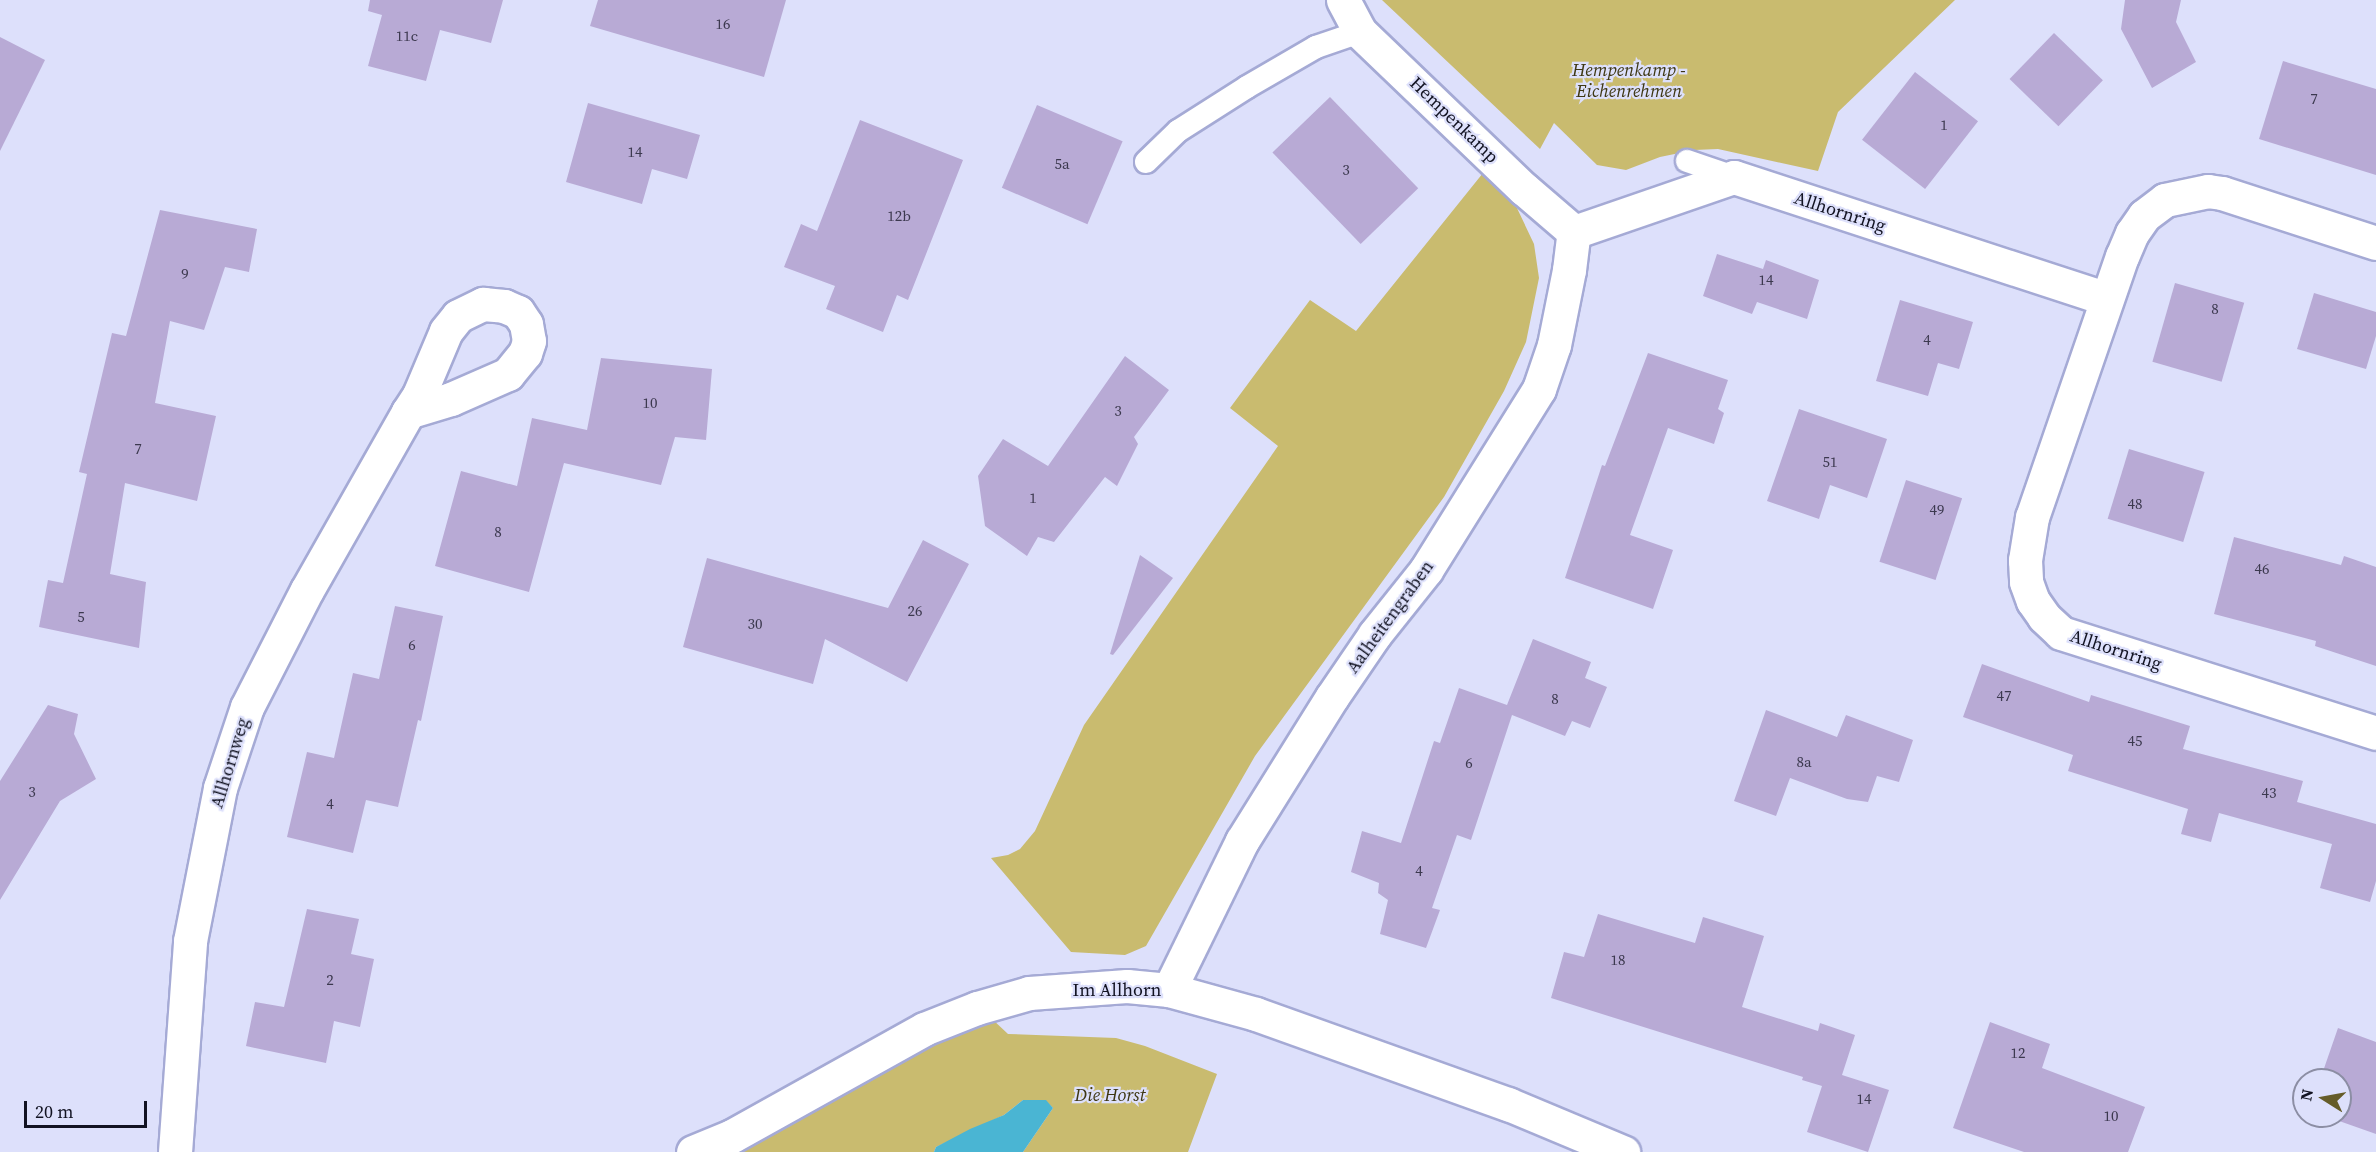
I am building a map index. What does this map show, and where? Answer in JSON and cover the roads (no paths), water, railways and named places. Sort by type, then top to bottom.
[{"type":"street","name":"Hempenkamp","points":[[1343,0],[1360,32],[1524,189],[1574,232]]},
{"type":"street","points":[[1574,232],[1734,177]]},
{"type":"street","name":"Allhornring","points":[[1734,177],[2107,299]]},
{"type":"street","name":"Allhornring","points":[[2376,243],[2223,193],[2208,191],[2165,200],[2144,216],[2132,233],[2107,299],[2032,517],[2025,560],[2026,582],[2033,601],[2044,617],[2061,633],[2376,734]]},
{"type":"street","name":"Aalheitengraben","points":[[1169,990],[1242,841],[1332,697],[1375,634],[1432,561],[1539,389],[1554,345],[1574,232]]},
{"type":"street","name":"Allhornweg","points":[[175,1152],[190,941],[220,788],[247,707],[307,590],[408,412]]},
{"type":"street","name":"Im Allhorn","points":[[693,1152],[732,1136],[924,1029],[976,1008],[1029,993],[1127,986],[1169,990],[1256,1014],[1508,1104],[1623,1152]]},
{"type":"lane","points":[[1146,162],[1178,131],[1247,87],[1316,47],[1360,32]]},
{"type":"lane","points":[[1687,161],[1734,177]]},
{"type":"water","points":[[1023,1100],[1046,1100],[1053,1108],[1023,1152],[934,1152],[936,1147],[970,1129],[1004,1115]]},
{"type":"park label","name":"Hempenkamp - Eichenrehmen","points":[[1629,82]]},
{"type":"park label","name":"Die Horst","points":[[1110,1095]]}]
